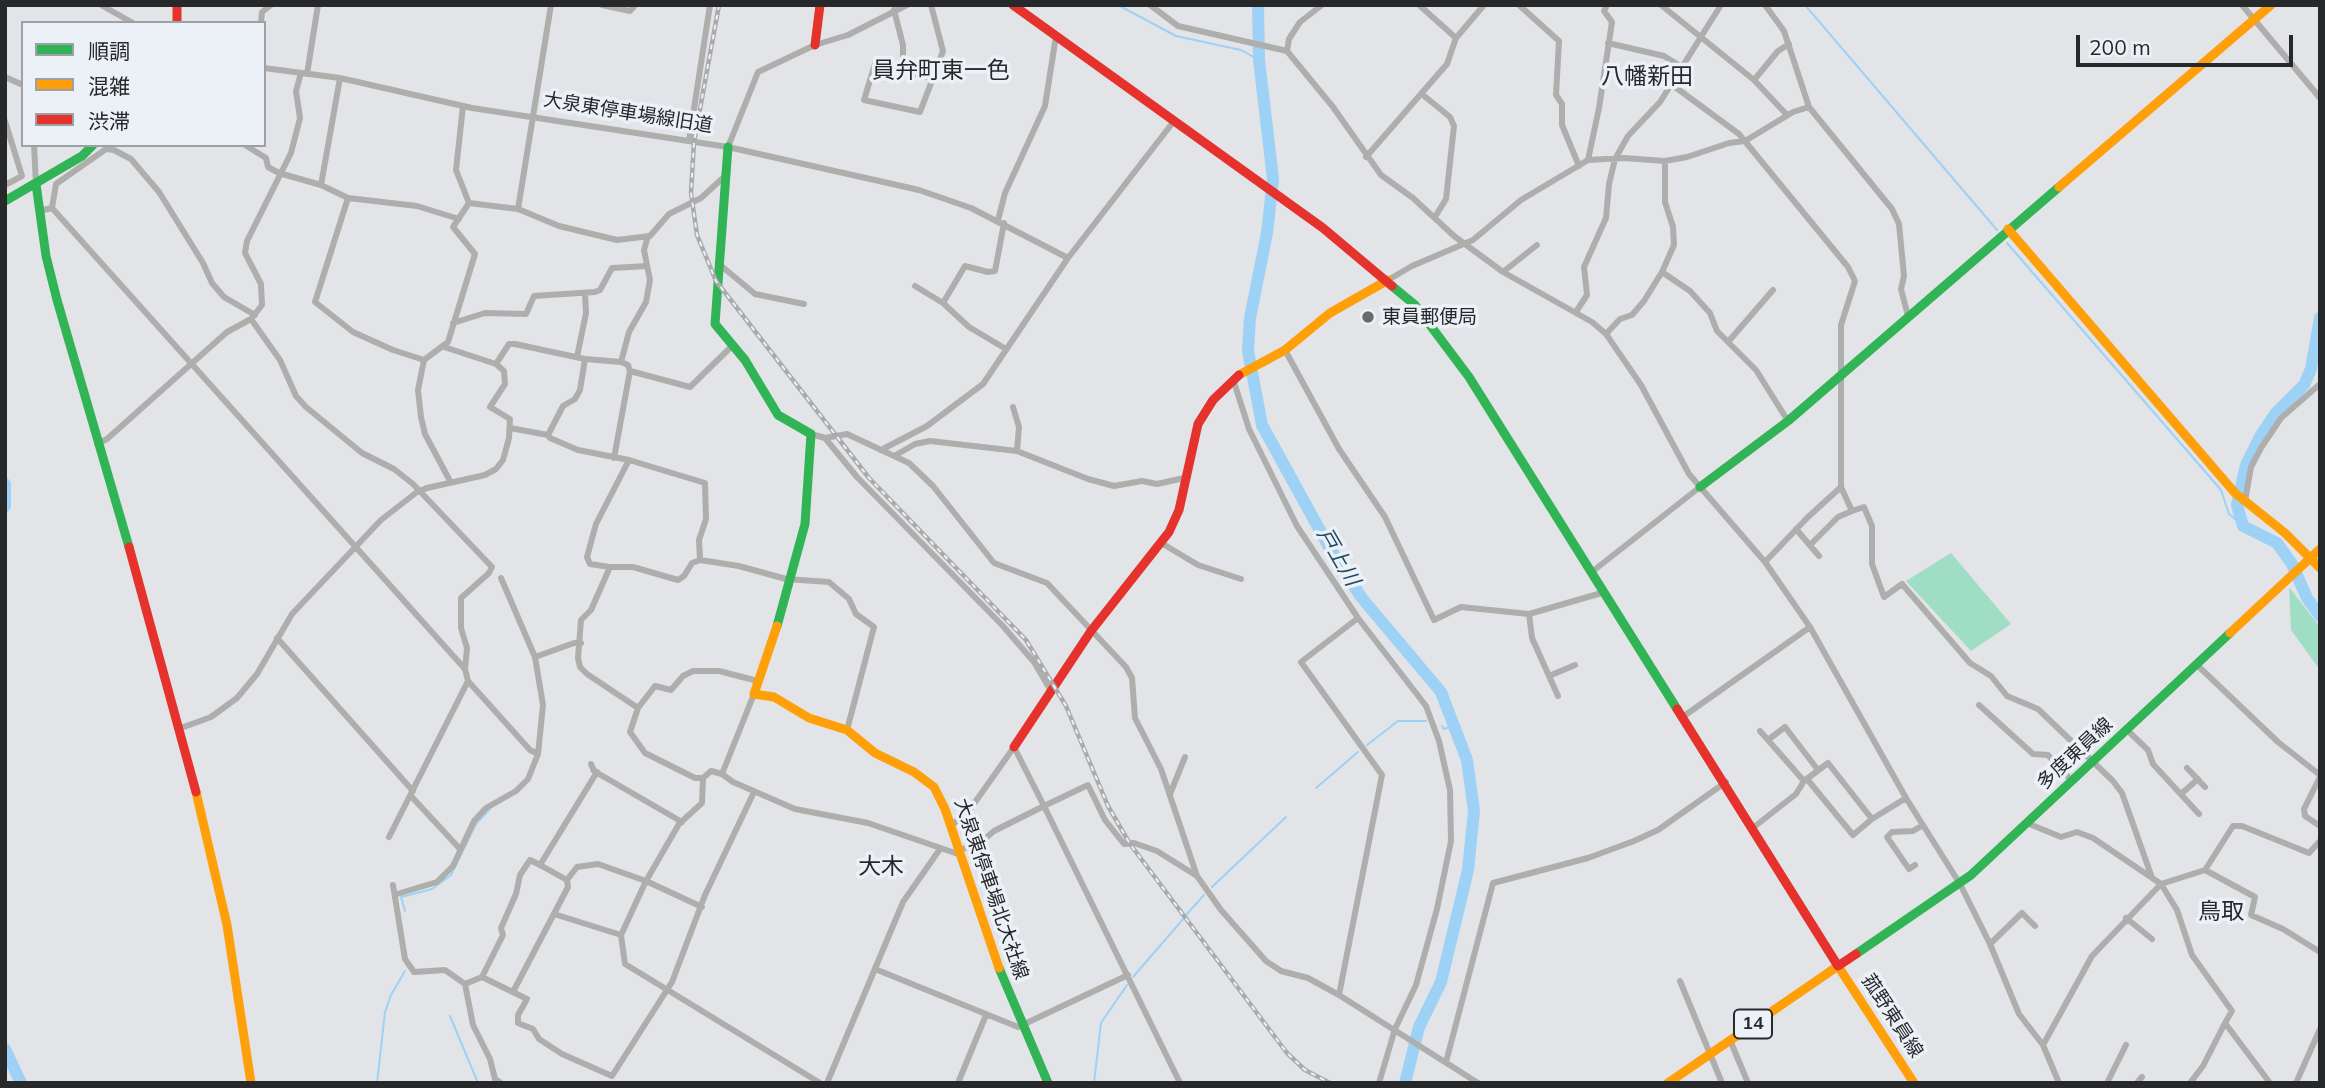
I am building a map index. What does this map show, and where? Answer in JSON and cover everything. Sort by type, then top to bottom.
[{"type":"street","points":[[101,5],[129,21]]},
{"type":"street","points":[[261,21],[262,12],[271,5]]},
{"type":"street","points":[[97,444],[107,439],[227,332],[253,317],[262,305],[264,294],[248,262],[247,241],[291,153],[300,118],[296,91],[304,74],[318,5]]},
{"type":"street","name":"大泉東停車場線旧道","points":[[551,5],[531,116],[728,147],[758,72],[816,45],[848,35],[907,5]]},
{"type":"street","points":[[602,5],[630,11],[635,5]]},
{"type":"street","points":[[689,141],[710,5]]},
{"type":"street","points":[[816,45],[820,5]]},
{"type":"street","points":[[931,5],[943,51],[933,78],[920,112],[864,100],[875,64],[933,78]]},
{"type":"street","points":[[1013,5],[1293,206],[1388,280],[1415,305],[1469,377],[1726,782],[1839,966]]},
{"type":"street","points":[[1150,5],[1178,26],[1287,51],[1332,107],[1381,176],[1503,272],[1576,312],[1606,334],[1641,385],[1689,474],[1765,562],[1810,627],[1906,798],[1960,884],[1990,944],[2019,1014],[2043,1045],[2059,1083]]},
{"type":"street","points":[[1287,51],[1289,39],[1300,22],[1322,5]]},
{"type":"street","points":[[1419,5],[1456,38]]},
{"type":"street","points":[[1366,157],[1423,95],[1447,64],[1456,38],[1484,5]]},
{"type":"street","points":[[1519,5],[1559,41],[1556,95],[1562,104],[1562,125],[1579,166]]},
{"type":"street","points":[[1588,160],[1612,22],[1604,10],[1607,5]]},
{"type":"street","points":[[1661,5],[1754,80],[1787,115]]},
{"type":"street","points":[[1576,312],[1587,295],[1584,267],[1605,222],[1615,159],[1628,136],[1651,113],[1671,85],[1721,5]]},
{"type":"street","points":[[1765,5],[1779,23],[1789,44],[1809,107],[1892,209],[1899,224],[1904,276],[1901,289],[1908,316]]},
{"type":"street","points":[[2242,5],[2320,99]]},
{"type":"street","points":[[1593,572],[1788,421],[2271,5]]},
{"type":"street","points":[[894,10],[903,45],[903,71]]},
{"type":"street","points":[[943,303],[965,266],[988,272],[995,271],[1004,193],[1045,106],[1056,36]]},
{"type":"street","points":[[1608,43],[1664,56],[1682,67]]},
{"type":"street","points":[[1754,80],[1778,51],[1789,44]]},
{"type":"street","points":[[266,68],[340,78],[463,106],[531,116],[518,209]]},
{"type":"street","points":[[5,77],[21,84]]},
{"type":"street","points":[[321,185],[340,78]]},
{"type":"street","points":[[1671,85],[1723,120],[1745,141],[1848,267],[1855,281],[1842,324],[1841,487],[1852,512]]},
{"type":"street","points":[[1423,95],[1450,117],[1454,127],[1446,199],[1435,216]]},
{"type":"street","points":[[463,106],[456,170],[469,203]]},
{"type":"street","points":[[951,826],[971,808],[1091,631],[1163,544],[1177,517],[1184,478],[1202,416],[1235,378],[1285,349],[1330,313],[1412,266],[1465,243],[1490,227],[1521,200],[1588,160],[1665,161],[1745,141],[1787,115],[1809,107]]},
{"type":"street","points":[[5,121],[22,176],[5,185]]},
{"type":"street","points":[[881,450],[928,426],[978,389],[1068,258],[1174,121]]},
{"type":"street","points":[[34,147],[39,211],[50,276],[181,728],[227,925],[244,1052],[251,1083]]},
{"type":"street","points":[[5,201],[36,184],[90,147]]},
{"type":"street","points":[[248,147],[266,158],[268,167],[279,173],[321,185],[348,198],[416,206],[459,219]]},
{"type":"street","points":[[1068,258],[1001,222],[919,190],[728,147],[714,319],[721,334],[745,360],[778,415],[811,434],[825,438],[847,434],[909,463],[933,486],[994,563],[1047,583],[1131,674],[1135,718],[1170,794],[1197,876],[1221,910],[1266,961],[1281,971],[1308,978],[1339,995],[1478,1083]]},
{"type":"street","points":[[52,208],[56,184],[106,149],[131,159],[159,192],[212,283],[224,297],[253,317],[281,360],[296,396],[362,453],[414,484],[492,567],[489,573],[461,598],[461,628],[467,648],[465,669],[468,681],[530,750],[538,754]]},
{"type":"street","points":[[1606,334],[1620,319],[1636,312],[1662,272],[1675,240],[1665,202],[1665,161]]},
{"type":"street","points":[[621,362],[629,332],[646,302],[650,280],[644,250],[648,236],[669,214],[701,198],[724,176]]},
{"type":"street","points":[[348,198],[315,302],[353,331],[393,351],[424,360]]},
{"type":"street","points":[[469,203],[518,209],[559,226],[610,239],[648,236]]},
{"type":"street","points":[[450,481],[425,434],[418,390],[424,360],[444,347],[475,254],[453,227],[469,203]]},
{"type":"street","points":[[39,211],[52,208]]},
{"type":"street","points":[[52,208],[465,669]]},
{"type":"street","points":[[2008,229],[2241,498],[2307,561],[2320,568]]},
{"type":"street","points":[[1503,272],[1537,244]]},
{"type":"street","points":[[718,263],[755,294],[804,304]]},
{"type":"street","points":[[453,323],[485,313],[526,314],[534,296],[600,290],[612,268],[647,266]]},
{"type":"street","points":[[1662,272],[1697,298],[1710,313],[1717,331],[1756,370],[1769,395],[1788,421]]},
{"type":"street","points":[[915,286],[943,303],[970,327],[1006,349]]},
{"type":"street","points":[[1728,342],[1773,290]]},
{"type":"street","points":[[577,357],[586,313],[585,293]]},
{"type":"street","points":[[496,364],[509,344],[628,365],[630,371],[614,458]]},
{"type":"street","points":[[630,371],[690,387],[732,346]]},
{"type":"street","points":[[181,728],[211,717],[237,698],[257,674],[292,614],[400,502],[427,488],[485,475],[496,469],[503,460],[510,419],[490,407],[505,384],[503,371],[496,364],[444,347]]},
{"type":"street","points":[[1285,349],[1339,449],[1385,517],[1434,620],[1461,607],[1529,614],[1605,592]]},
{"type":"street","points":[[548,435],[563,405],[575,399],[580,390],[585,359]]},
{"type":"street","points":[[1235,378],[1249,429],[1294,520],[1358,618],[1426,706],[1439,741],[1450,790],[1451,841],[1437,909],[1416,985],[1379,1083]]},
{"type":"street","points":[[2241,498],[2251,467],[2281,418],[2320,384]]},
{"type":"street","points":[[1013,407],[1019,427],[1017,451]]},
{"type":"street","points":[[510,428],[548,435],[578,450],[629,460],[705,484],[706,519],[699,540],[700,560]]},
{"type":"street","points":[[722,774],[754,694],[791,578],[806,517],[811,434]]},
{"type":"street","points":[[825,438],[857,477],[1002,625],[1034,662],[1051,691]]},
{"type":"street","points":[[896,455],[915,444],[930,441],[1017,451],[1088,479],[1114,486],[1142,481],[1157,484],[1184,478]]},
{"type":"street","points":[[629,460],[596,524],[587,557],[590,564],[634,567],[678,580],[692,563],[700,560],[791,578],[829,582],[849,598],[856,614],[874,627],[847,730]]},
{"type":"street","points":[[1765,562],[1841,487]]},
{"type":"street","points":[[1810,545],[1838,517],[1864,507],[1872,526],[1872,564],[1884,597],[1902,584],[1970,663],[1991,676],[2007,696],[2022,699],[2038,709],[2122,793],[2151,875]]},
{"type":"street","points":[[1796,529],[1819,556]]},
{"type":"street","points":[[1163,544],[1198,565],[1241,579]]},
{"type":"street","name":"多度東員線","points":[[1839,966],[1960,884],[2320,549]]},
{"type":"street","points":[[610,567],[590,610],[581,620],[578,630],[581,643],[580,667],[638,708]]},
{"type":"street","points":[[397,894],[438,882],[453,866],[474,821],[486,808],[516,791],[528,779],[538,754],[543,705],[535,657],[502,578]]},
{"type":"street","points":[[1529,614],[1532,638],[1558,696]]},
{"type":"street","points":[[1339,995],[1382,775],[1301,662],[1358,618]]},
{"type":"street","points":[[1684,716],[1810,627]]},
{"type":"street","points":[[277,638],[460,849]]},
{"type":"street","points":[[535,657],[581,643]]},
{"type":"street","points":[[2196,664],[2278,742],[2320,776],[2304,809],[2305,816],[2320,826]]},
{"type":"street","points":[[1549,676],[1575,665]]},
{"type":"street","points":[[703,778],[674,769],[645,753],[630,732],[638,708],[654,686],[671,690],[683,676],[702,669],[758,681]]},
{"type":"street","points":[[390,837],[468,681]]},
{"type":"street","name":"大泉東停車場北大社線","points":[[754,694],[774,697],[808,718],[847,730],[876,753],[930,784],[940,797],[1023,1025],[1048,1083]]},
{"type":"street","points":[[1979,705],[2033,754],[2048,755],[2072,781]]},
{"type":"street","points":[[1768,740],[1786,727],[1818,770]]},
{"type":"street","points":[[2127,730],[2148,750],[2153,764],[2199,814]]},
{"type":"street","points":[[1760,731],[1853,835],[1872,819],[1906,798]]},
{"type":"street","points":[[1014,747],[1180,1083]]},
{"type":"street","points":[[1170,794],[1185,757]]},
{"type":"street","points":[[1754,827],[1796,794],[1806,780],[1828,763],[1872,819]]},
{"type":"street","points":[[591,764],[597,772],[682,822]]},
{"type":"street","points":[[2187,768],[2205,787]]},
{"type":"street","points":[[820,1083],[783,1063],[669,988],[625,964],[621,935],[646,881],[682,822],[702,803],[703,778],[711,771],[794,809],[868,823],[940,849],[960,853],[980,843],[994,831],[1088,785],[1105,820],[1124,844],[1134,843],[1157,851],[1197,876]]},
{"type":"street","points":[[540,865],[597,772]]},
{"type":"street","points":[[2181,794],[2198,779]]},
{"type":"street","points":[[1445,1061],[1493,883],[1588,858],[1634,841],[1658,830],[1726,782]]},
{"type":"street","points":[[482,977],[527,999],[517,1015],[518,1023],[533,1029],[539,1039],[562,1054],[611,1079],[669,988],[754,792]]},
{"type":"street","points":[[2027,823],[2061,837],[2077,832],[2093,838],[2161,884],[2177,910],[2192,955],[2232,1011],[2203,1066],[2190,1083]]},
{"type":"street","points":[[1915,865],[1909,869],[1886,837],[1892,832],[1913,831],[1923,825]]},
{"type":"street","points":[[2205,870],[2233,826],[2242,826],[2309,853],[2320,841]]},
{"type":"street","points":[[827,1083],[904,902],[940,849]]},
{"type":"street","points":[[465,984],[482,977],[503,935],[501,928],[516,894],[520,875],[530,860],[567,880]]},
{"type":"street","points":[[513,992],[568,887],[567,880],[577,867],[598,864],[646,881],[702,907]]},
{"type":"street","points":[[2043,1045],[2092,956],[2126,918],[2170,878],[2205,870],[2256,897],[2251,915],[2283,929],[2320,951]]},
{"type":"street","points":[[393,885],[397,894],[405,959],[414,972],[429,968],[446,970],[465,984],[475,1030],[490,1059],[495,1079],[501,1083]]},
{"type":"street","points":[[2022,904],[2022,913],[2035,926]]},
{"type":"street","points":[[1990,944],[2022,913]]},
{"type":"street","points":[[554,914],[621,935]]},
{"type":"street","points":[[2126,918],[2152,939]]},
{"type":"street","name":"菰野東員線","points":[[1668,1083],[1839,966],[1911,1082]]},
{"type":"street","points":[[876,969],[1018,1027],[1128,975]]},
{"type":"street","points":[[1680,981],[1721,1083]]},
{"type":"street","points":[[958,1083],[986,1015]]},
{"type":"street","points":[[2225,1023],[2270,1083]]},
{"type":"street","points":[[2296,1083],[2320,1029]]},
{"type":"street","points":[[1730,1040],[1748,1083]]},
{"type":"street","points":[[2107,1083],[2126,1045]]},
{"type":"green space","points":[[1951,553],[2011,624],[1971,651],[1906,581]]},
{"type":"green space","points":[[2289,587],[2320,627],[2320,670],[2291,630]]},
{"type":"waterway","points":[[1118,5],[1176,36],[1241,50],[1259,60]]},
{"type":"waterway","name":"戸上川","points":[[1258,5],[1259,60],[1273,179],[1267,233],[1250,318],[1248,351],[1262,425],[1329,547],[1361,597],[1441,692],[1467,760],[1474,811],[1468,870],[1441,982],[1419,1027],[1405,1083]]},
{"type":"waterway","points":[[1805,5],[1997,230]]},
{"type":"waterway","points":[[2007,243],[2221,490],[2229,514],[2243,526]]},
{"type":"waterway","points":[[2320,318],[2311,369],[2304,385],[2275,414],[2261,435],[2246,465],[2237,505],[2243,526],[2277,543],[2292,564],[2307,598],[2320,616]]},
{"type":"waterway","points":[[5,484],[5,506]]},
{"type":"waterway","points":[[1367,745],[1398,721],[1426,721]]},
{"type":"waterway","points":[[1442,726],[1444,729],[1456,725]]},
{"type":"waterway","points":[[1316,788],[1358,752]]},
{"type":"waterway","points":[[405,911],[401,897],[432,889],[451,875],[476,824],[490,809]]},
{"type":"waterway","points":[[1212,887],[1286,817]]},
{"type":"waterway","points":[[1186,915],[1204,895]]},
{"type":"waterway","points":[[1133,977],[1184,918]]},
{"type":"waterway","points":[[377,1083],[385,1012],[405,971]]},
{"type":"waterway","points":[[1094,1083],[1101,1023],[1127,985]]},
{"type":"waterway","points":[[450,1016],[478,1083]]},
{"type":"waterway","points":[[5,1049],[21,1083]]},
{"type":"railway","points":[[719,5],[694,142],[691,193],[697,235],[716,281],[869,478],[1026,640],[1066,706],[1108,806],[1130,844],[1287,1053],[1305,1070],[1330,1083]]},
{"type":"traffic: fast","points":[[5,201],[82,156],[91,147]]},
{"type":"traffic: fast","points":[[728,147],[715,324],[745,360],[778,415],[811,434],[805,524],[777,626]]},
{"type":"traffic: fast","points":[[36,184],[46,256],[57,300],[129,547]]},
{"type":"traffic: fast","points":[[1700,487],[1788,421],[2059,187]]},
{"type":"traffic: fast","points":[[1392,286],[1415,305],[1469,377],[1677,709]]},
{"type":"traffic: fast","points":[[1856,954],[1971,875],[2230,633]]},
{"type":"traffic: fast","points":[[999,968],[1048,1083]]},
{"type":"traffic: slow","points":[[2059,187],[2271,5]]},
{"type":"traffic: slow","points":[[2008,229],[2235,493],[2285,533],[2320,568]]},
{"type":"traffic: slow","points":[[1239,375],[1285,350],[1330,313],[1388,280]]},
{"type":"traffic: slow","points":[[2230,633],[2320,549]]},
{"type":"traffic: slow","points":[[777,626],[754,694],[774,697],[809,718],[847,730],[875,753],[914,772],[934,787],[945,809],[999,968]]},
{"type":"traffic: slow","points":[[196,792],[227,925],[251,1083]]},
{"type":"traffic: slow","points":[[1668,1083],[1838,966],[1914,1083]]},
{"type":"traffic: jam","points":[[177,5],[177,21]]},
{"type":"traffic: jam","points":[[815,45],[820,5]]},
{"type":"traffic: jam","points":[[1013,5],[1323,228],[1392,286]]},
{"type":"traffic: jam","points":[[1014,747],[1091,631],[1169,532],[1179,510],[1198,424],[1213,400],[1239,375]]},
{"type":"traffic: jam","points":[[129,547],[196,792]]},
{"type":"traffic: jam","points":[[1677,709],[1838,966],[1856,954]]},
{"type":"place","name":"東員郵便局","points":[[1368,317]]},
{"type":"district","name":"員弁町東一色","points":[[941,71]]},
{"type":"district","name":"八幡新田","points":[[1647,77]]},
{"type":"district","name":"大木","points":[[881,867]]},
{"type":"district","name":"鳥取","points":[[2221,912]]}]
